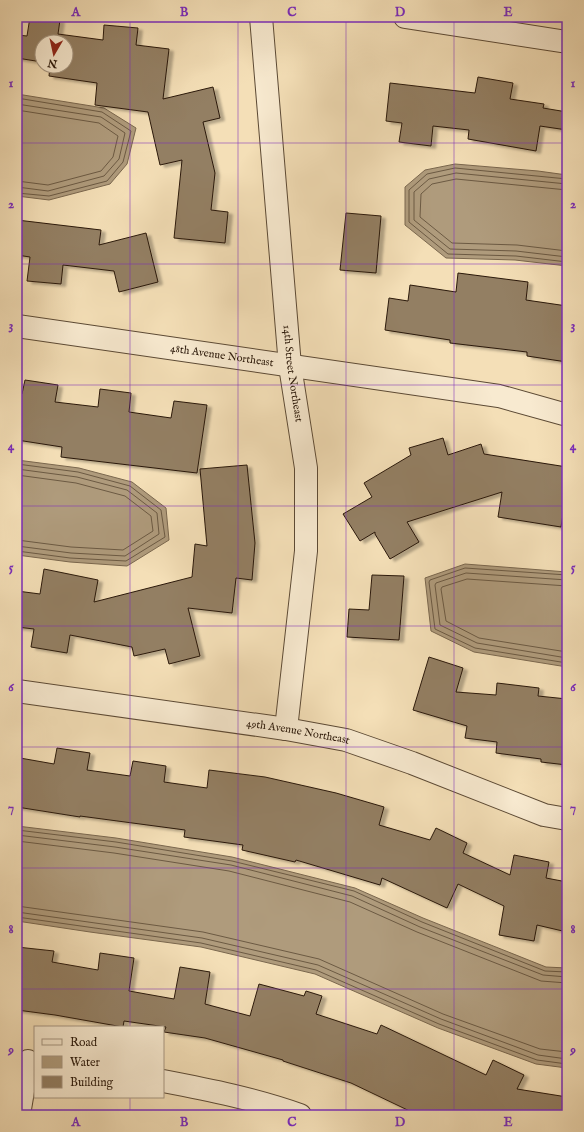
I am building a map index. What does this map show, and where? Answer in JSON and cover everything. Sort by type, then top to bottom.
[{"type":"street","name":"14th Street Northeast","points":[[261,17],[290,366],[306,468],[306,551],[286,729]]},
{"type":"street","points":[[405,17],[567,42]]},
{"type":"street","name":"48th Avenue Northeast","points":[[17,326],[499,396],[567,415]]},
{"type":"street","name":"49th Avenue Northeast","points":[[17,691],[286,729],[346,740],[412,763],[544,815],[567,819]]},
{"type":"street","points":[[19,1115],[27,1060]]},
{"type":"street","points":[[164,1081],[219,1091],[271,1105],[300,1115]]},
{"type":"water","points":[[17,94],[104,108],[136,128],[127,164],[110,184],[49,200],[17,196]]},
{"type":"water","points":[[455,164],[567,175],[567,266],[515,260],[446,258],[405,225],[405,187],[425,170]]},
{"type":"water","points":[[17,460],[79,468],[132,482],[166,508],[169,540],[127,566],[70,562],[17,555]]},
{"type":"water","points":[[465,564],[567,572],[567,667],[474,652],[431,631],[425,578]]},
{"type":"water","points":[[17,826],[116,838],[232,857],[355,888],[423,918],[546,967],[567,968],[567,1068],[536,1064],[438,1028],[315,974],[201,947],[17,921]]},
{"type":"building","points":[[30,17],[60,20],[58,34],[34,34],[34,61],[17,58],[17,35],[27,36]]},
{"type":"building","points":[[104,25],[138,28],[136,45],[169,49],[163,99],[213,87],[220,118],[203,122],[215,173],[211,210],[228,212],[225,243],[174,238],[182,160],[160,165],[148,112],[95,105],[97,83],[49,76],[49,74],[74,74],[74,36],[103,40]]},
{"type":"building","points":[[478,77],[513,83],[510,99],[544,104],[543,108],[567,112],[567,130],[540,126],[536,151],[468,139],[469,130],[433,126],[431,146],[399,142],[402,123],[386,121],[390,83],[475,93]]},
{"type":"building","points":[[346,213],[381,216],[376,273],[340,270]]},
{"type":"building","points":[[17,220],[101,230],[99,245],[146,233],[158,282],[119,292],[114,271],[63,265],[61,284],[27,281],[30,257],[17,255]]},
{"type":"building","points":[[458,273],[528,282],[526,300],[567,306],[567,362],[527,356],[527,352],[450,343],[450,340],[385,330],[389,298],[408,301],[410,285],[456,292]]},
{"type":"building","points":[[25,380],[58,385],[55,402],[98,407],[100,389],[131,393],[129,412],[171,418],[174,401],[207,405],[197,473],[61,457],[62,447],[17,440],[17,394],[22,394]]},
{"type":"building","points":[[443,438],[448,455],[481,444],[484,454],[567,467],[567,489],[561,527],[498,517],[502,492],[407,522],[419,542],[390,559],[375,532],[360,541],[343,514],[372,497],[364,483],[411,455],[409,448]]},
{"type":"building","points":[[247,465],[255,543],[252,580],[236,578],[232,613],[188,608],[200,656],[169,664],[165,649],[134,656],[132,647],[70,635],[67,653],[31,647],[34,629],[17,627],[17,591],[40,594],[44,569],[98,580],[94,602],[192,577],[195,544],[207,546],[200,469]]},
{"type":"building","points":[[372,575],[404,576],[399,640],[347,637],[349,609],[369,610]]},
{"type":"building","points":[[429,657],[463,668],[456,692],[496,695],[497,683],[539,688],[538,696],[567,699],[567,765],[541,762],[541,759],[496,753],[497,742],[465,738],[467,726],[413,710]]},
{"type":"building","points":[[57,748],[90,753],[87,770],[130,776],[133,761],[166,766],[164,782],[207,788],[209,770],[265,777],[336,793],[384,807],[379,825],[430,840],[436,828],[467,843],[463,853],[510,875],[514,855],[549,862],[546,878],[567,882],[567,932],[537,925],[534,941],[499,935],[504,906],[458,884],[447,908],[382,878],[380,885],[296,860],[295,862],[242,850],[243,845],[184,837],[185,830],[80,817],[17,807],[17,779],[20,758],[54,764]]},
{"type":"building","points":[[17,947],[54,951],[52,962],[98,970],[100,953],[134,958],[129,991],[174,999],[180,967],[210,972],[205,1004],[250,1016],[259,984],[304,996],[306,991],[322,996],[316,1014],[377,1034],[381,1025],[486,1075],[493,1060],[524,1075],[517,1089],[567,1097],[567,1115],[418,1115],[351,1083],[283,1060],[205,1038],[164,1032],[166,1027],[164,1026],[124,1021],[123,1026],[117,1026],[17,1010]]}]
